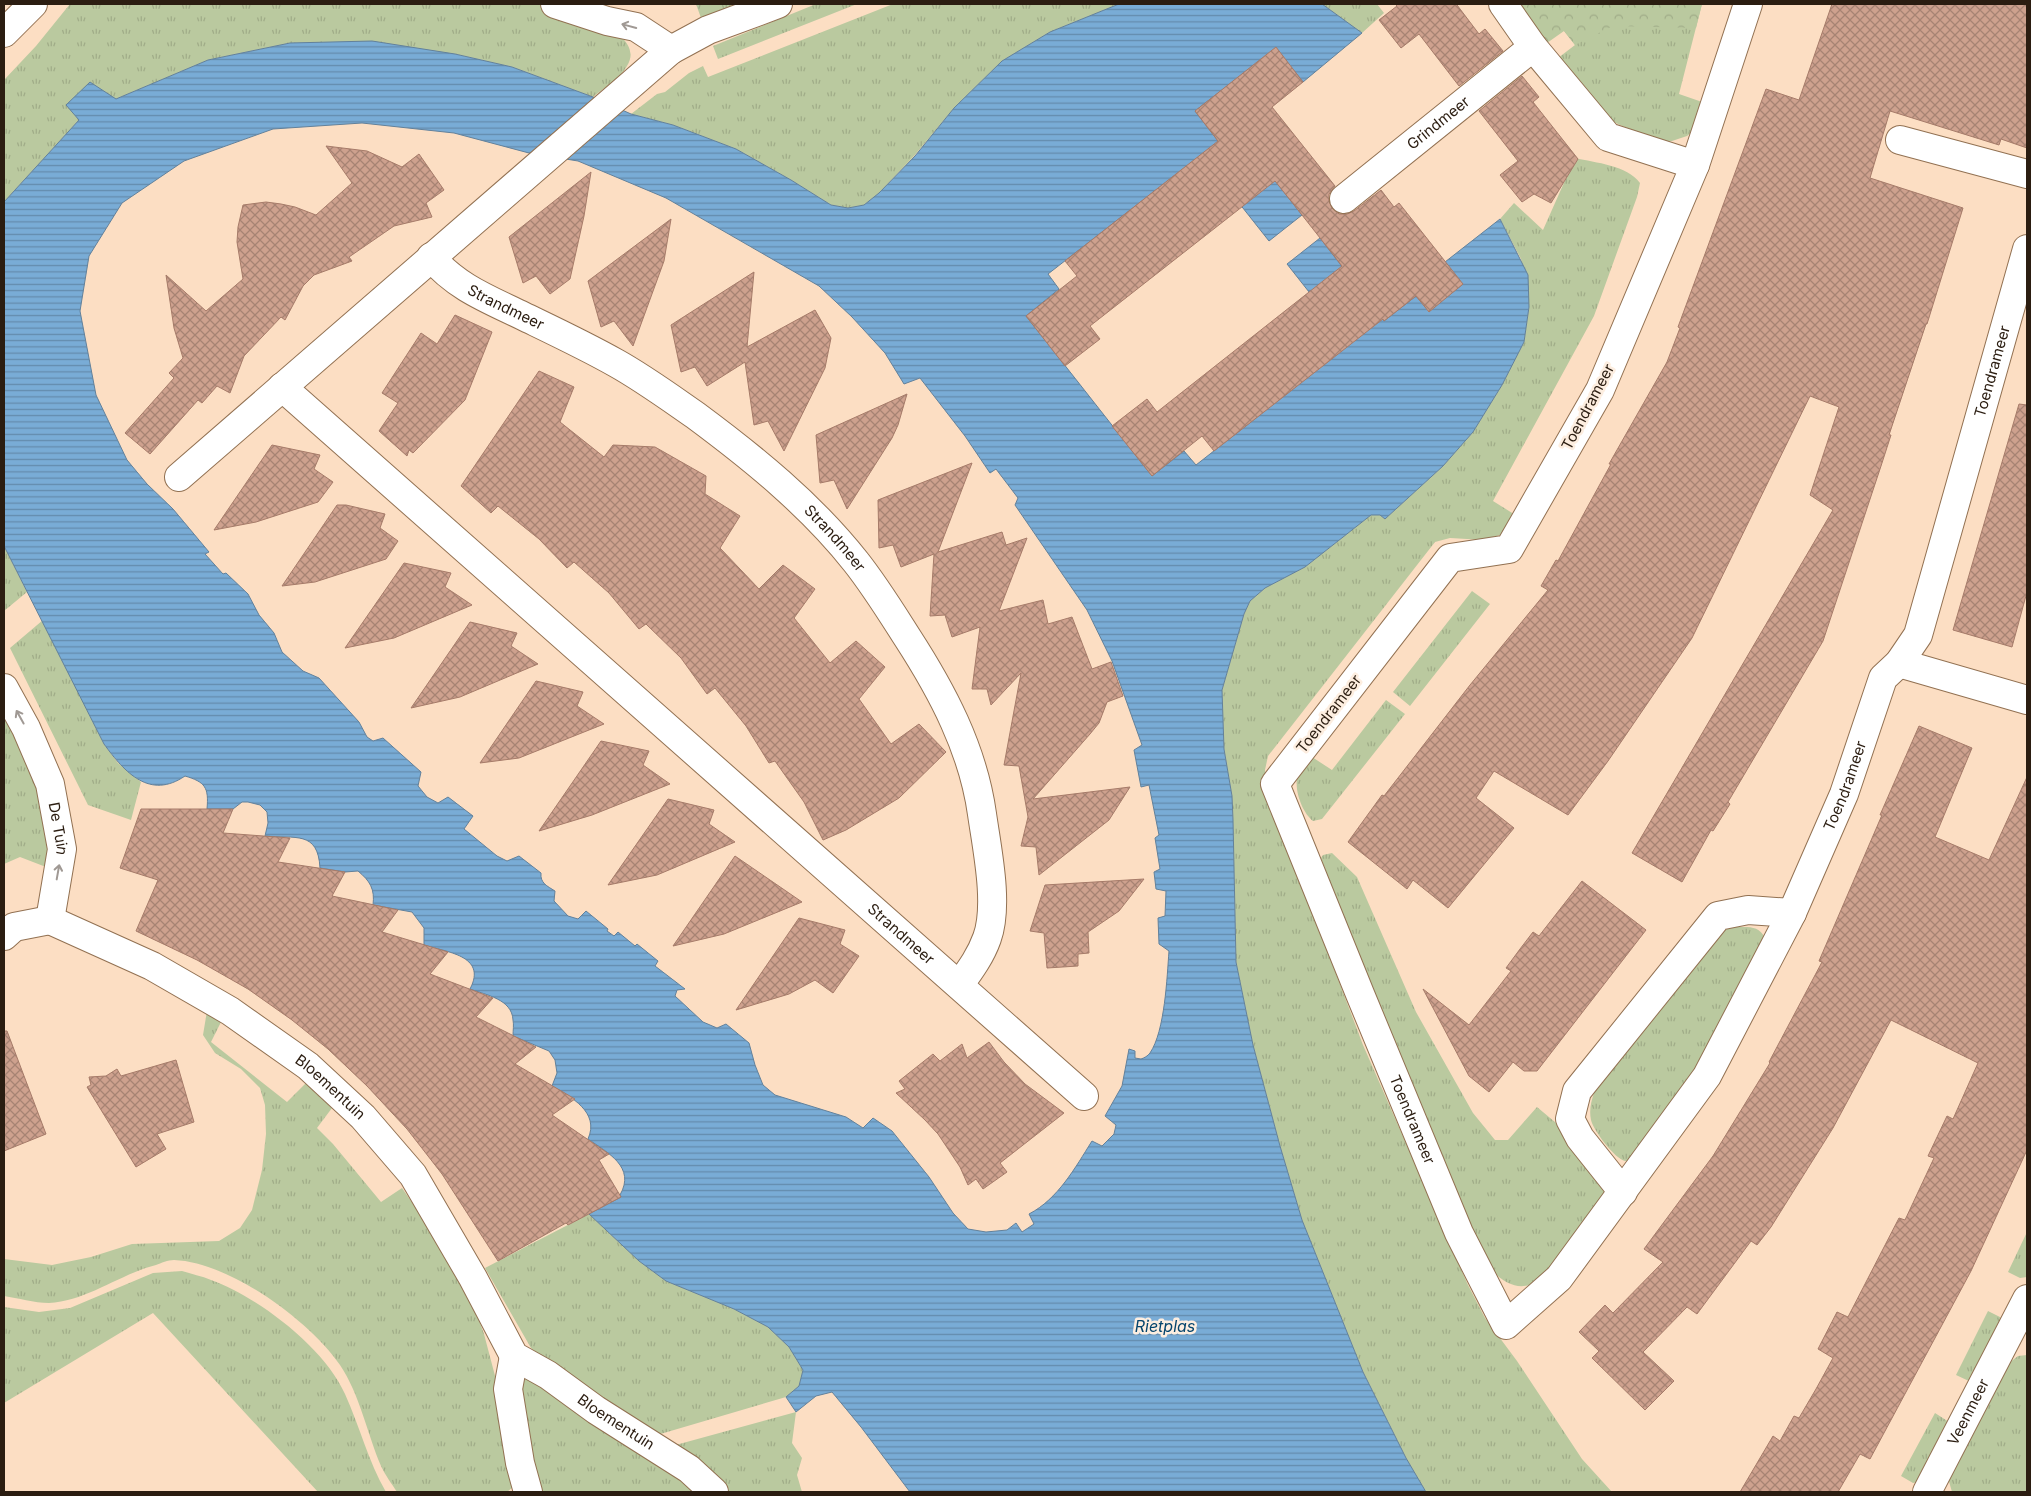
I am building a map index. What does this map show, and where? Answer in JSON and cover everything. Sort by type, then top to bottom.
[{"type":"street","points":[[4,33],[33,4]]},
{"type":"street","points":[[555,4],[607,21],[636,27],[671,50]]},
{"type":"street","points":[[178,477],[671,50],[708,30],[778,4]]},
{"type":"street","points":[[1503,4],[1533,47],[1608,137],[1695,165]]},
{"type":"street","name":"Toendrameer","points":[[1748,4],[1695,165],[1600,390],[1509,548],[1450,558],[1275,784],[1356,986],[1459,1233],[1506,1325],[1559,1278],[1707,1076],[1792,913],[1844,794],[1883,678],[1899,663],[1918,635],[2027,249]]},
{"type":"street","name":"Grindmeer","points":[[1344,199],[1533,47]]},
{"type":"street","points":[[1900,140],[2027,174]]},
{"type":"street","name":"Strandmeer","points":[[431,257],[454,280],[611,360],[673,399],[725,437],[773,477],[819,520],[856,562],[924,663],[952,716],[966,750],[979,792],[992,893],[992,914],[988,936],[978,959],[960,984]]},
{"type":"street","name":"Strandmeer","points":[[282,387],[960,984],[1084,1096]]},
{"type":"street","points":[[1899,663],[2027,700]]},
{"type":"street","name":"De Tuin","points":[[4,688],[26,728],[50,784],[62,849],[50,920]]},
{"type":"street","points":[[1623,1192],[1580,1138],[1570,1119],[1577,1091],[1718,916],[1748,910],[1792,913]]},
{"type":"street","points":[[7,923],[50,920]]},
{"type":"street","name":"Bloementuin","points":[[50,920],[152,966],[230,1011],[308,1066],[363,1117],[413,1175],[473,1278],[514,1356],[548,1375],[596,1410],[641,1436],[689,1468],[714,1492]]},
{"type":"street","name":"Veenmeer","points":[[1928,1492],[2019,1335],[2027,1299]]},
{"type":"street","points":[[514,1356],[508,1389],[520,1463],[528,1492]]},
{"type":"green space","points":[[70,4],[551,4],[590,19],[618,34],[627,43],[631,54],[624,70],[616,79],[593,97],[512,67],[455,54],[290,43],[208,60],[116,99],[79,120],[4,202],[4,80],[36,46]]},
{"type":"green space","points":[[696,4],[736,4],[701,18]]},
{"type":"green space","points":[[816,4],[857,4],[718,59],[713,46]]},
{"type":"green space","points":[[893,4],[1119,4],[1050,32],[1002,61],[954,108],[914,156],[879,193],[864,205],[848,208],[831,205],[736,149],[673,125],[631,114],[657,94],[665,92],[689,73],[703,66],[708,77]]},
{"type":"green space","points":[[1322,4],[1377,4],[1384,13],[1362,33]]},
{"type":"green space","points":[[1516,4],[1702,4],[1696,28],[1613,26],[1575,45],[1564,31],[1547,43]]},
{"type":"green space","points":[[1702,4],[1679,94],[1705,103],[1696,129],[1687,136],[1672,141],[1661,141],[1606,118],[1558,58],[1575,45],[1564,31],[1524,14]]},
{"type":"green space","points":[[1575,158],[1619,168],[1640,183],[1637,197],[1594,316],[1493,501],[1517,516],[1509,532],[1484,540],[1450,538],[1435,542],[1268,756],[1265,770],[1266,789],[1363,1045],[1468,1285],[1485,1318],[1517,1361],[1582,1459],[1612,1492],[1426,1492],[1406,1458],[1363,1372],[1302,1220],[1253,1045],[1236,962],[1232,796],[1224,749],[1222,690],[1244,614],[1250,601],[1265,588],[1305,567],[1371,515],[1380,515],[1385,519],[1443,466],[1473,432],[1502,385],[1524,342],[1529,307],[1521,259],[1500,219],[1514,203],[1543,230]]},
{"type":"green space","points":[[4,546],[27,592],[4,611]]},
{"type":"green space","points":[[1472,591],[1490,604],[1410,706],[1393,692]]},
{"type":"green space","points":[[43,620],[104,744],[118,763],[141,782],[131,820],[88,805],[10,648]]},
{"type":"green space","points":[[1386,700],[1405,714],[1322,819],[1313,821],[1305,812],[1299,799],[1297,778],[1299,773],[1312,757],[1332,770]]},
{"type":"green space","points":[[4,715],[30,769],[45,810],[49,830],[49,849],[46,867],[20,857],[4,864]]},
{"type":"green space","points":[[1332,853],[1357,877],[1416,1012],[1473,1113],[1495,1140],[1508,1140],[1537,1107],[1568,1133],[1607,1193],[1555,1264],[1536,1282],[1526,1286],[1514,1285],[1502,1279],[1488,1266],[1396,1056],[1321,858],[1323,855]]},
{"type":"green space","points":[[1735,927],[1756,929],[1765,938],[1707,1050],[1643,1152],[1635,1158],[1625,1161],[1605,1144],[1593,1125],[1590,1109],[1594,1093],[1715,938],[1724,930]]},
{"type":"green space","points":[[207,1011],[222,1020],[211,1042],[287,1102],[306,1083],[332,1108],[317,1128],[333,1144],[381,1202],[402,1188],[427,1224],[476,1312],[484,1334],[499,1391],[514,1486],[507,1492],[397,1492],[381,1466],[358,1401],[340,1365],[309,1330],[288,1313],[266,1296],[243,1282],[219,1271],[196,1263],[172,1260],[129,1274],[90,1292],[63,1301],[43,1303],[4,1296],[4,1259],[52,1265],[91,1257],[132,1244],[219,1241],[240,1228],[252,1210],[262,1170],[266,1134],[265,1105],[260,1088],[241,1069],[215,1053],[203,1035]]},
{"type":"green space","points":[[589,1214],[639,1261],[666,1281],[734,1309],[768,1327],[789,1347],[803,1370],[799,1386],[786,1397],[657,1435],[567,1377],[531,1348],[485,1268]]},
{"type":"green space","points":[[2027,1232],[2027,1277],[2020,1278],[2008,1272]]},
{"type":"green space","points":[[182,1271],[204,1277],[249,1298],[288,1326],[322,1359],[335,1376],[345,1394],[374,1468],[386,1492],[318,1492],[153,1313],[4,1403],[4,1307],[39,1312],[70,1308],[153,1273]]},
{"type":"green space","points":[[1988,1311],[2000,1317],[2003,1321],[1971,1382],[1956,1375]]},
{"type":"green space","points":[[2027,1355],[2027,1492],[1952,1492],[1948,1478],[2009,1363],[2018,1356]]},
{"type":"green space","points":[[528,1375],[702,1492],[538,1492],[519,1388],[522,1380]]},
{"type":"green space","points":[[796,1412],[792,1443],[802,1458],[797,1475],[802,1492],[728,1492],[716,1480],[672,1446]]},
{"type":"green space","points":[[1935,1413],[1949,1422],[1918,1482],[1913,1483],[1901,1476]]},
{"type":"water","name":"Rietplas","points":[[1119,4],[1322,4],[1362,33],[1303,82],[1276,48],[1195,111],[1222,146],[1238,133],[1302,215],[1269,241],[1201,155],[1048,274],[1059,289],[1026,316],[1152,476],[1184,451],[1196,465],[1350,344],[1287,264],[1320,238],[1384,321],[1416,296],[1429,311],[1462,285],[1445,262],[1500,219],[1528,275],[1529,307],[1524,342],[1502,385],[1473,432],[1443,466],[1385,519],[1380,515],[1371,515],[1305,567],[1265,588],[1250,601],[1244,614],[1222,690],[1224,749],[1232,796],[1236,962],[1253,1045],[1302,1220],[1363,1372],[1406,1458],[1426,1492],[910,1492],[832,1392],[816,1396],[796,1412],[786,1397],[799,1386],[803,1370],[789,1347],[768,1327],[734,1309],[666,1281],[639,1261],[589,1214],[621,1197],[625,1176],[622,1169],[611,1155],[588,1139],[591,1129],[590,1121],[582,1106],[552,1086],[557,1073],[555,1060],[549,1051],[513,1036],[512,1013],[508,1007],[497,999],[470,989],[474,978],[473,969],[469,962],[453,953],[424,945],[424,928],[412,912],[373,905],[371,886],[358,871],[345,872],[320,868],[315,847],[303,839],[265,836],[268,823],[267,812],[260,805],[242,802],[233,809],[207,809],[206,790],[201,783],[185,776],[172,783],[150,784],[139,780],[121,765],[104,744],[4,546],[4,202],[79,120],[66,105],[90,82],[116,99],[208,60],[290,43],[372,41],[455,54],[512,67],[593,97],[631,114],[673,125],[736,149],[831,205],[848,208],[864,205],[879,193],[915,156],[954,108],[1002,61],[1050,32]],"holes":[[[362,123],[454,133],[529,153],[578,161],[666,198],[819,286],[852,317],[885,353],[904,384],[920,378],[965,436],[990,473],[996,469],[1018,498],[1015,505],[1087,610],[1112,661],[1142,745],[1134,750],[1141,787],[1149,785],[1159,835],[1155,838],[1160,869],[1154,872],[1156,889],[1166,891],[1165,916],[1158,918],[1159,944],[1169,951],[1166,989],[1159,1031],[1150,1053],[1141,1059],[1135,1058],[1135,1051],[1129,1049],[1122,1086],[1105,1116],[1116,1125],[1114,1134],[1102,1146],[1092,1141],[1065,1182],[1049,1200],[1029,1214],[1034,1224],[1022,1232],[1016,1223],[1007,1230],[986,1232],[968,1229],[953,1213],[929,1177],[892,1131],[873,1118],[863,1128],[846,1117],[775,1095],[763,1085],[749,1043],[726,1024],[717,1028],[703,1022],[675,996],[677,990],[685,989],[655,966],[658,961],[618,932],[614,936],[586,911],[578,919],[568,916],[554,901],[555,891],[543,882],[541,873],[519,856],[507,861],[497,856],[464,829],[473,816],[448,797],[438,803],[427,797],[418,786],[421,772],[383,738],[373,741],[367,737],[359,722],[319,678],[303,671],[282,652],[274,633],[259,615],[248,594],[226,573],[223,574],[205,554],[209,552],[173,509],[147,484],[127,460],[96,395],[80,311],[89,256],[122,203],[184,161],[273,129]]]},
{"type":"building","points":[[1395,4],[1458,4],[1479,34],[1485,29],[1503,51],[1459,86],[1419,34],[1401,48],[1379,20],[1397,6]]},
{"type":"building","points":[[1832,4],[2027,4],[2027,148],[2001,139],[1999,145],[1890,111],[1870,178],[1963,208],[1823,641],[1728,802],[1730,804],[1713,831],[1711,830],[1682,882],[1632,853],[1833,510],[1810,495],[1839,407],[1810,396],[1692,638],[1608,761],[1568,815],[1494,771],[1476,798],[1514,828],[1448,908],[1413,880],[1407,889],[1348,842],[1382,795],[1384,796],[1470,685],[1548,590],[1541,586],[1556,560],[1558,561],[1611,464],[1609,464],[1667,362],[1680,328],[1678,327],[1766,89],[1799,100]]},
{"type":"building","points":[[1276,47],[1303,82],[1272,107],[1335,186],[1329,194],[1332,208],[1339,214],[1347,214],[1354,211],[1381,190],[1394,207],[1399,203],[1463,284],[1429,312],[1416,296],[1384,321],[1383,319],[1214,451],[1202,436],[1152,476],[1112,426],[1147,399],[1157,412],[1342,266],[1302,215],[1275,181],[1090,326],[1100,339],[1065,366],[1026,316],[1077,276],[1065,261],[1218,141],[1195,111]]},
{"type":"building","points":[[1522,76],[1539,97],[1533,102],[1578,159],[1551,203],[1534,194],[1522,202],[1500,175],[1518,161],[1479,111]]},
{"type":"building","points":[[326,146],[367,151],[402,167],[419,154],[444,190],[426,203],[432,217],[394,226],[349,257],[352,261],[314,275],[303,286],[285,320],[281,317],[244,356],[230,393],[217,386],[202,403],[198,400],[150,454],[125,433],[174,378],[169,373],[183,358],[174,328],[166,275],[206,311],[243,279],[237,242],[243,205],[266,202],[281,204],[316,215],[352,183]]},
{"type":"building","points":[[591,172],[584,216],[570,279],[550,294],[536,276],[523,283],[509,237]]},
{"type":"building","points":[[671,219],[664,261],[633,346],[614,321],[601,327],[588,281]]},
{"type":"building","points":[[754,272],[747,347],[815,310],[831,338],[825,368],[784,451],[768,421],[754,425],[745,362],[707,386],[695,367],[681,372],[671,325]]},
{"type":"building","points":[[455,315],[492,332],[465,400],[413,453],[409,450],[407,456],[379,431],[398,403],[382,393],[421,333],[437,344]]},
{"type":"building","points":[[539,371],[574,387],[560,422],[604,457],[613,445],[655,447],[706,476],[705,494],[740,516],[720,548],[759,589],[783,565],[815,589],[794,618],[830,663],[856,641],[885,667],[859,699],[891,744],[919,724],[946,752],[899,798],[846,830],[823,840],[804,802],[775,761],[769,763],[746,726],[715,688],[707,694],[681,658],[646,624],[639,629],[609,593],[574,562],[567,568],[539,539],[498,506],[491,513],[461,486]]},
{"type":"building","points":[[907,394],[892,438],[847,509],[834,480],[820,483],[816,435]]},
{"type":"building","points":[[2019,404],[2027,405],[2027,592],[2012,647],[1953,630]]},
{"type":"building","points":[[272,445],[320,455],[314,469],[333,482],[318,502],[256,522],[214,530]]},
{"type":"building","points":[[972,463],[938,552],[1002,532],[1006,545],[1027,538],[999,611],[1043,600],[1048,624],[1072,617],[1092,669],[1111,662],[1123,696],[1107,702],[1099,723],[1033,799],[1130,787],[1109,820],[1039,875],[1036,847],[1021,846],[1028,817],[1019,766],[1004,765],[1021,673],[991,705],[987,689],[972,689],[980,627],[952,637],[945,615],[930,616],[934,554],[901,567],[893,545],[879,548],[878,500]]},
{"type":"building","points":[[337,505],[346,505],[385,514],[380,528],[398,541],[386,559],[315,582],[282,586]]},
{"type":"building","points":[[404,563],[451,573],[445,587],[472,605],[394,638],[345,648]]},
{"type":"building","points":[[470,622],[517,633],[511,646],[538,664],[460,697],[411,708]]},
{"type":"building","points":[[536,681],[583,692],[577,706],[604,724],[519,758],[480,763]]},
{"type":"building","points":[[1919,726],[1972,748],[1935,837],[1989,860],[2027,777],[2027,1150],[1971,1271],[1870,1459],[1860,1454],[1838,1492],[1740,1492],[1773,1436],[1780,1441],[1794,1416],[1799,1418],[1816,1389],[1833,1358],[1818,1349],[1837,1312],[1848,1317],[1899,1218],[1905,1220],[1934,1158],[1928,1156],[1947,1116],[1953,1119],[1978,1063],[1891,1020],[1833,1128],[1771,1227],[1757,1245],[1751,1241],[1697,1314],[1687,1307],[1643,1352],[1674,1381],[1645,1410],[1592,1358],[1599,1351],[1579,1332],[1605,1305],[1613,1313],[1663,1262],[1644,1249],[1713,1156],[1770,1063],[1822,962],[1819,961]]},
{"type":"building","points":[[601,741],[649,751],[643,765],[670,784],[592,815],[539,831]]},
{"type":"building","points":[[668,799],[714,810],[709,824],[735,842],[657,875],[608,885]]},
{"type":"building","points":[[141,809],[233,809],[223,833],[290,838],[278,862],[345,872],[332,896],[398,910],[382,932],[448,952],[430,974],[493,998],[476,1017],[536,1047],[515,1064],[575,1099],[552,1115],[609,1154],[599,1160],[621,1197],[568,1225],[566,1223],[498,1261],[442,1174],[407,1129],[367,1086],[328,1049],[292,1020],[248,989],[197,960],[136,931],[158,880],[120,868]]},
{"type":"building","points":[[735,856],[802,902],[724,934],[673,946]]},
{"type":"building","points":[[1144,879],[1119,911],[1088,932],[1089,953],[1078,954],[1078,966],[1047,968],[1044,933],[1030,931],[1045,885]]},
{"type":"building","points":[[1582,881],[1646,930],[1537,1071],[1524,1071],[1513,1062],[1489,1092],[1469,1076],[1423,989],[1469,1025],[1511,971],[1506,968],[1533,932],[1539,936]]},
{"type":"building","points":[[799,918],[845,930],[840,944],[859,956],[833,993],[815,980],[789,994],[736,1010]]},
{"type":"building","points":[[4,1031],[7,1031],[46,1134],[4,1151]]},
{"type":"building","points":[[989,1042],[1004,1062],[1025,1084],[1064,1113],[1000,1163],[1007,1172],[983,1189],[976,1179],[968,1185],[960,1167],[938,1134],[896,1093],[905,1089],[899,1081],[933,1054],[940,1061],[962,1044],[967,1058]]},
{"type":"building","points":[[176,1060],[194,1122],[157,1134],[166,1149],[136,1167],[87,1087],[91,1085],[89,1077],[106,1076],[117,1069],[121,1076]]}]
